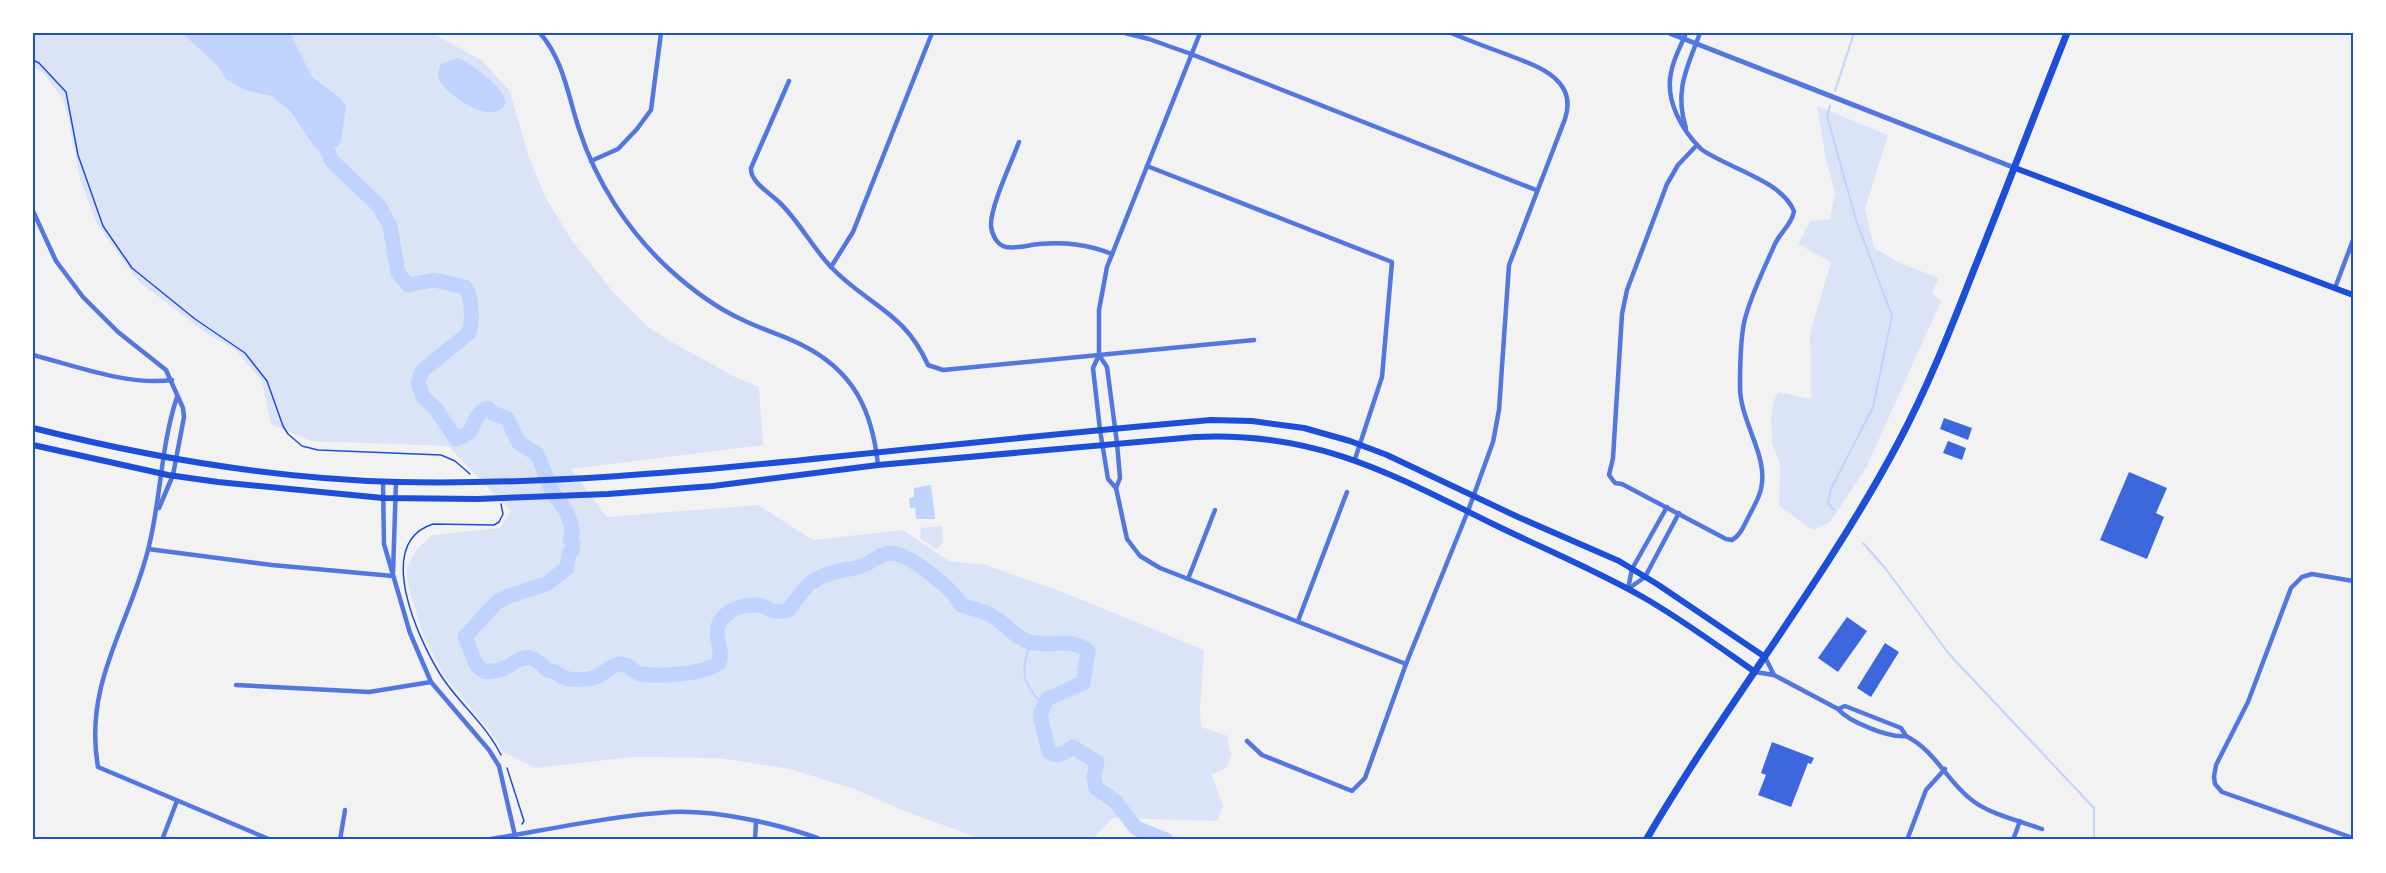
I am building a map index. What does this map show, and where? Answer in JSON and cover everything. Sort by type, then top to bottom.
[{"type":"main road","points":[[1647,840],[1683,777],[1755,672],[1871,491],[1899,442],[1933,371],[2067,33]]},
{"type":"main road","points":[[2015,168],[2353,295]]},
{"type":"main road","points":[[33,428],[163,457],[266,471],[396,482],[460,482],[592,478],[711,469],[1211,420],[1252,421],[1318,431],[1360,444],[1597,550],[1645,577],[1764,657]]},
{"type":"main road","points":[[33,445],[160,473],[264,488],[396,499],[477,499],[608,494],[713,486],[878,465],[1195,437],[1234,437],[1290,442],[1355,459],[1628,589],[1755,672]]},
{"type":"street","points":[[540,33],[558,60],[591,161],[626,220],[660,260],[681,280],[736,317],[813,351],[845,378],[865,406],[873,431],[878,465]]},
{"type":"street","points":[[591,161],[618,148],[637,129],[651,110],[661,33]]},
{"type":"street","points":[[831,267],[854,232],[932,33]]},
{"type":"street","points":[[1125,33],[1191,54],[1536,190]]},
{"type":"street","points":[[1200,33],[1112,254],[1100,301],[1099,355],[1093,368],[1100,430],[1108,479],[1116,488],[1127,538],[1140,556],[1160,568],[1406,664]]},
{"type":"street","points":[[1247,741],[1262,755],[1352,791],[1365,778],[1406,664],[1468,511],[1497,427],[1509,265],[1566,115],[1567,104],[1562,87],[1542,69],[1451,33]]},
{"type":"street","points":[[1669,33],[1685,36],[1696,44],[2015,168]]},
{"type":"street","points":[[1689,137],[1682,115],[1680,97],[1700,33]]},
{"type":"street","points":[[1685,36],[1673,64],[1670,81],[1675,113],[1689,137],[1710,156],[1766,184],[1788,201],[1794,211],[1791,222],[1779,235],[1773,248],[1744,322],[1740,398],[1761,462],[1762,475],[1761,489],[1756,502],[1738,536],[1732,540],[1726,539],[1622,484],[1615,483],[1609,475],[1613,458],[1622,314],[1630,278],[1667,184],[1678,165],[1697,145]]},
{"type":"street","points":[[789,81],[750,174],[790,213],[831,267],[903,326],[922,352],[928,365],[936,369],[1254,340]]},
{"type":"street","points":[[1020,142],[995,208],[991,225],[995,240],[1004,247],[1073,243],[1112,254]]},
{"type":"street","points":[[1147,166],[1392,262],[1383,370],[1355,459]]},
{"type":"street","points":[[33,211],[56,261],[83,297],[118,332],[159,363],[172,380],[183,408],[184,417],[173,475],[156,513]]},
{"type":"street","points":[[2336,288],[2353,240]]},
{"type":"street","points":[[33,355],[132,380],[155,382],[172,380]]},
{"type":"street","points":[[1099,355],[1107,367],[1117,443],[1120,478],[1116,488]]},
{"type":"street","points":[[177,397],[163,457],[156,513],[148,549],[104,669],[97,710],[95,750],[98,766],[270,840]]},
{"type":"street","points":[[383,481],[384,544],[410,633],[430,682],[489,750],[499,766],[516,838]]},
{"type":"street","points":[[393,576],[396,482]]},
{"type":"street","points":[[1298,621],[1347,492]]},
{"type":"street","points":[[1628,589],[1632,569],[1666,507]]},
{"type":"street","points":[[1188,579],[1215,510]]},
{"type":"street","points":[[1628,589],[1645,577],[1679,513]]},
{"type":"street","points":[[148,549],[272,565],[393,576]]},
{"type":"street","points":[[2353,581],[2312,574],[2302,577],[2291,588],[2248,702],[2216,765],[2214,777],[2215,784],[2222,792],[2353,838]]},
{"type":"street","points":[[1764,657],[1774,675]]},
{"type":"street","points":[[1755,672],[1774,675],[1838,709],[1845,718],[1897,737],[1906,736]]},
{"type":"street","points":[[236,685],[361,693],[430,682]]},
{"type":"street","points":[[1838,709],[1845,706],[1901,728],[1906,736],[1923,746],[1972,800],[1984,807],[2042,829]]},
{"type":"street","points":[[1906,840],[1926,790],[1945,769]]},
{"type":"street","points":[[162,840],[177,801]]},
{"type":"street","points":[[340,840],[345,810]]},
{"type":"street","points":[[486,840],[516,838],[606,819],[673,812],[713,815],[756,822],[801,832],[823,840]]},
{"type":"street","points":[[2013,840],[2020,821]]},
{"type":"street","points":[[755,840],[756,822]]},
{"type":"path","points":[[33,60],[39,63],[66,92],[78,155],[103,226],[132,268],[195,319],[245,353],[267,381],[283,426],[294,441],[310,449],[318,450],[441,455],[455,461],[471,475]]},
{"type":"path","points":[[500,503],[503,514],[499,522],[494,525],[434,524],[426,527],[411,542],[402,568],[409,600],[423,641],[441,675],[489,734],[499,751],[517,795],[524,821],[522,824]]},
{"type":"shaded area","points":[[33,33],[432,33],[481,60],[510,91],[528,155],[546,198],[571,239],[615,294],[648,327],[735,377],[759,387],[763,445],[571,469],[607,517],[758,505],[813,540],[903,530],[949,561],[986,565],[1065,593],[1204,650],[1201,727],[1228,736],[1229,749],[1232,754],[1227,767],[1212,775],[1223,806],[1217,821],[1113,818],[1092,840],[984,840],[907,812],[854,789],[790,769],[718,758],[633,757],[535,768],[503,752],[493,735],[444,676],[423,635],[409,589],[406,569],[417,549],[432,535],[500,528],[511,511],[448,446],[311,441],[271,424],[262,381],[235,349],[209,335],[139,282],[97,224],[80,179],[67,112],[62,98],[44,74],[33,67]]},
{"type":"shaded area","points":[[1817,106],[1888,135],[1865,209],[1874,248],[1900,263],[1939,278],[1932,293],[1941,301],[1866,468],[1830,522],[1813,530],[1779,506],[1780,464],[1772,443],[1771,420],[1773,403],[1778,392],[1811,399],[1810,333],[1831,262],[1798,244],[1810,221],[1830,219],[1835,192],[1826,160]]},
{"type":"shaded area","points":[[942,526],[943,542],[938,548],[936,549],[920,538],[921,528]]},
{"type":"water","points":[[182,33],[290,33],[312,77],[338,96],[346,106],[341,142],[338,146],[321,153],[291,112],[272,96],[245,90],[226,79],[218,66]]},
{"type":"water","points":[[458,58],[474,67],[494,84],[502,93],[505,101],[503,108],[493,112],[479,110],[449,92],[440,81],[438,72],[441,64]]},
{"type":"water","points":[[931,485],[935,519],[916,519],[915,508],[910,508],[909,498],[914,497],[914,488]]},
{"type":"building","points":[[1944,418],[1972,428],[1968,440],[1940,429]]},
{"type":"building","points":[[1948,441],[1966,448],[1962,460],[1943,453]]},
{"type":"building","points":[[2129,472],[2167,488],[2156,513],[2164,517],[2147,559],[2100,540]]},
{"type":"building","points":[[1847,617],[1867,631],[1838,672],[1818,658]]},
{"type":"building","points":[[1885,643],[1899,652],[1871,697],[1857,688]]},
{"type":"building","points":[[1772,742],[1814,758],[1811,764],[1808,763],[1791,807],[1758,795],[1766,775],[1761,773]]},
{"type":"waterway","points":[[1835,91],[1854,33]]},
{"type":"waterway","points":[[1830,106],[1827,116],[1856,220],[1892,316],[1873,407],[1831,489],[1828,503],[1834,510]]},
{"type":"waterway","points":[[319,131],[332,161],[379,206],[390,226],[398,273],[408,285],[434,280],[465,287],[467,291],[471,309],[469,333],[422,371],[418,383],[423,397],[436,409],[456,439],[469,433],[478,415],[488,408],[494,414],[507,418],[519,443],[537,454],[552,491],[566,511],[571,524],[570,539],[573,544],[567,568],[546,584],[506,597],[496,603],[465,637],[477,666],[485,672],[497,670],[527,657],[547,670],[575,680],[596,677],[620,664],[638,673],[649,675],[682,674],[703,670],[719,663],[718,626],[721,620],[734,609],[751,605],[762,606],[774,611],[789,610],[805,588],[817,579],[869,563],[884,554],[899,555],[930,573],[949,590],[961,605],[992,616],[1024,640],[1037,643],[1074,644],[1088,651],[1083,683],[1047,699],[1040,715],[1049,752],[1059,754],[1073,747],[1097,762],[1094,777],[1096,788],[1115,801],[1136,828],[1166,840]]},
{"type":"waterway","points":[[1863,543],[1885,568],[1949,654],[2094,808],[2094,840]]},
{"type":"waterway","points":[[1030,643],[1025,662],[1025,677],[1031,691],[1044,706]]}]
